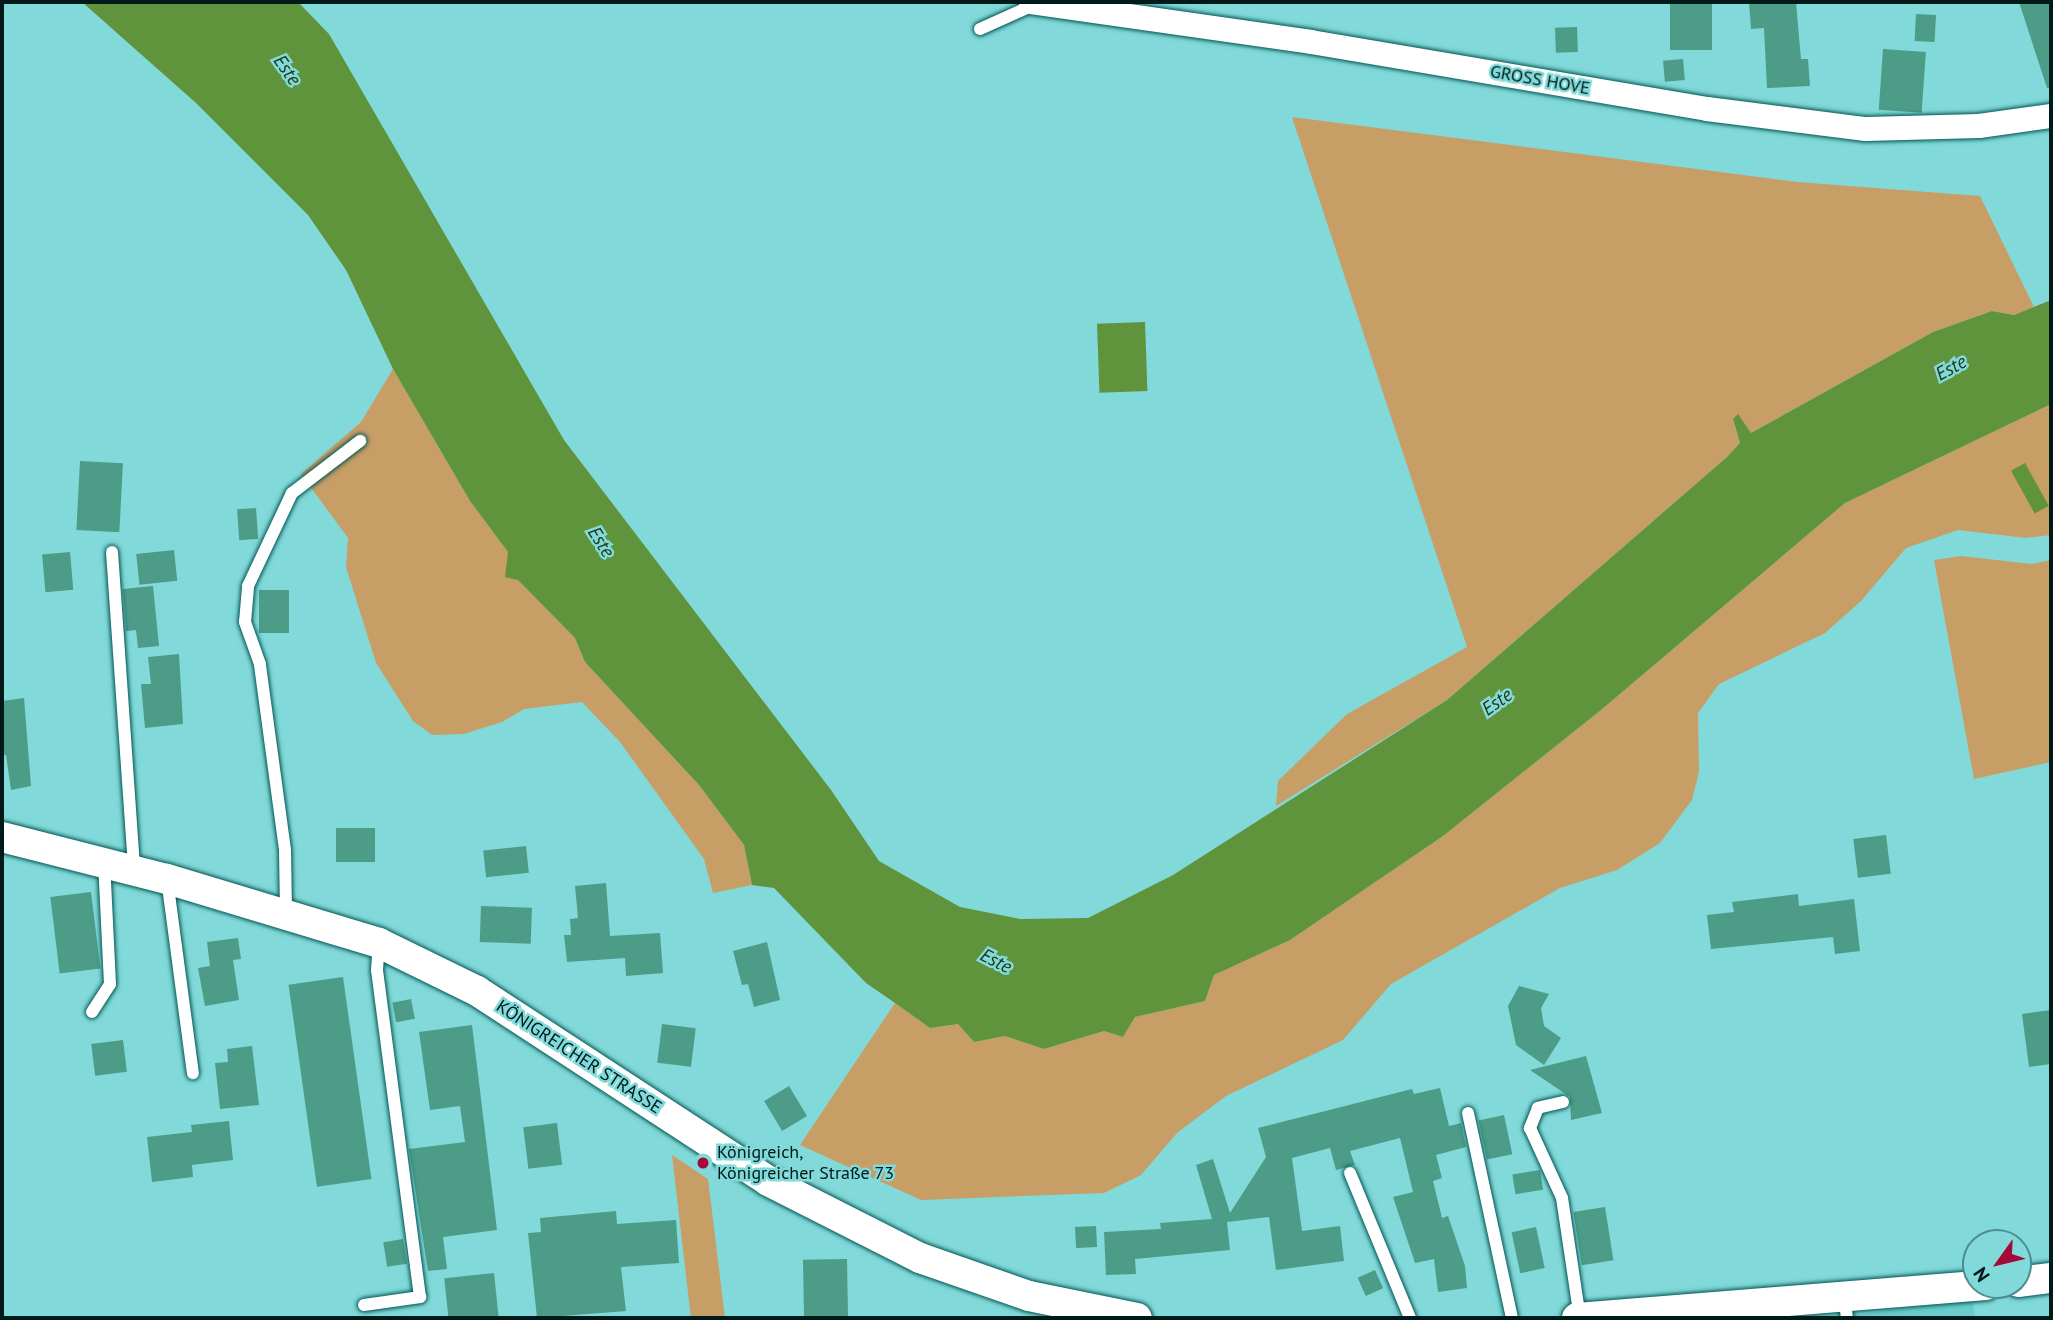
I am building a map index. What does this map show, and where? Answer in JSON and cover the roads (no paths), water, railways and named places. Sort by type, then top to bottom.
[{"type":"street","name":"GROSS HOVE","points":[[1036,2],[1325,44],[1707,109],[1866,129],[1979,126],[2051,116]]},
{"type":"street","name":"KÖNIGREICHER STRASSE","points":[[2,837],[167,879],[379,943],[477,991],[768,1181],[920,1258],[1030,1296],[1137,1318]]},
{"type":"street","points":[[2032,1280],[2051,1278]]},
{"type":"street","points":[[1578,1318],[1846,1309],[1962,1289]]},
{"type":"lane","points":[[980,29],[1036,2]]},
{"type":"lane","points":[[285,913],[285,849],[260,664],[244,622],[248,586],[292,493],[360,441]]},
{"type":"lane","points":[[112,552],[134,870]]},
{"type":"lane","points":[[92,1012],[110,984],[104,863]]},
{"type":"lane","points":[[167,879],[193,1073]]},
{"type":"lane","points":[[365,1305],[419,1297],[377,970],[379,943]]},
{"type":"lane","points":[[1563,1102],[1538,1108],[1530,1128],[1562,1198],[1578,1318]]},
{"type":"lane","points":[[1468,1113],[1512,1318]]},
{"type":"lane","points":[[1350,1174],[1410,1318]]},
{"type":"water","name":"Este","points":[[82,2],[298,2],[329,34],[564,440],[831,790],[879,861],[960,907],[1020,919],[1088,918],[1173,875],[1447,700],[1727,457],[1740,443],[1733,419],[1738,414],[1751,433],[1933,332],[1992,311],[2014,315],[2051,300],[2051,404],[1845,503],[1601,710],[1443,836],[1290,940],[1214,975],[1205,1001],[1135,1017],[1123,1037],[1104,1031],[1044,1049],[1005,1036],[974,1042],[958,1024],[930,1028],[866,983],[774,888],[752,885],[744,845],[699,785],[585,662],[575,638],[518,580],[505,577],[508,552],[470,501],[393,369],[346,270],[308,215],[196,103]]},
{"type":"water","points":[[1145,322],[1147,391],[1099,393],[1097,324]]},
{"type":"water","points":[[2025,463],[2049,506],[2035,514],[2011,471]]},
{"type":"place","name":"Königreich, Königreicher Straße 73","points":[[703,1163]]}]
